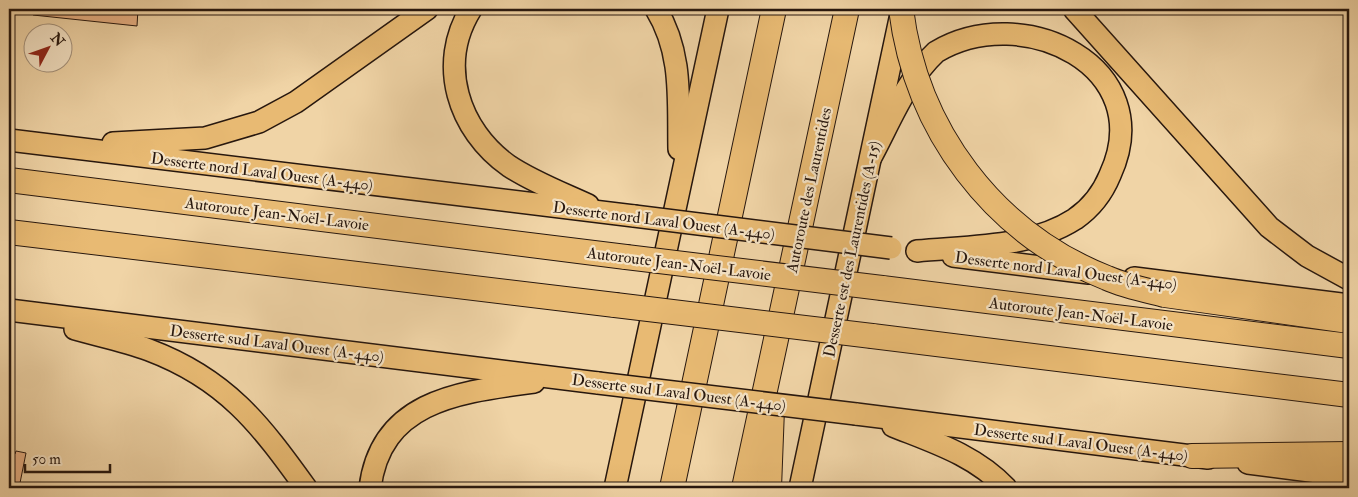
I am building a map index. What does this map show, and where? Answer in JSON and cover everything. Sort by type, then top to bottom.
[{"type":"highway","points":[[672,488],[774,9]]},
{"type":"highway","name":"Autoroute des Laurentides","points":[[744,488],[847,9]]},
{"type":"highway","points":[[902,9],[910,63],[924,97],[949,147],[983,192],[1024,231],[1075,264],[1107,278],[1165,295],[1349,320]]},
{"type":"highway","name":"Autoroute Jean-Noël-Lavoie","points":[[9,180],[1349,346]]},
{"type":"highway","points":[[9,232],[1349,395]]},
{"type":"highway","points":[[769,488],[774,347]]},
{"type":"highway","points":[[1192,456],[1349,454]]},
{"type":"main road","points":[[65,147],[192,139],[252,125],[296,102],[427,9]]},
{"type":"main road","points":[[471,9],[460,29],[454,61],[457,94],[470,126],[492,152],[511,167],[604,213]]},
{"type":"main road","points":[[656,9],[670,38],[678,72],[679,189]]},
{"type":"main road","points":[[615,488],[718,9]]},
{"type":"main road","name":"Desserte est des Laurentides (A-15)","points":[[800,488],[902,9]]},
{"type":"main road","points":[[1074,9],[1269,228],[1307,256],[1349,279]]},
{"type":"main road","points":[[870,158],[919,70],[944,45],[979,26],[1017,22],[1052,30],[1075,42],[1088,54],[1108,81],[1117,104],[1119,120],[1116,160],[1103,190],[1082,214],[1054,230],[1029,238],[917,251]]},
{"type":"main road","name":"Desserte nord Laval Ouest (A-440)","points":[[9,140],[1349,305]]},
{"type":"main road","points":[[10,310],[147,349],[200,375],[226,393],[251,416],[306,488]]},
{"type":"main road","name":"Desserte sud Laval Ouest (A-440)","points":[[10,310],[1349,476]]},
{"type":"main road","points":[[370,488],[374,468],[385,444],[401,424],[422,408],[445,398],[472,391],[561,379]]},
{"type":"main road","points":[[860,415],[963,455],[1006,488]]},
{"type":"main road","points":[[810,447],[811,488]]},
{"type":"main road","points":[[608,488],[621,460]]},
{"type":"building","points":[[34,9],[138,9],[137,26],[33,15]]},
{"type":"building","points":[[16,451],[26,453],[19,488],[9,488],[9,452],[15,454]]}]
